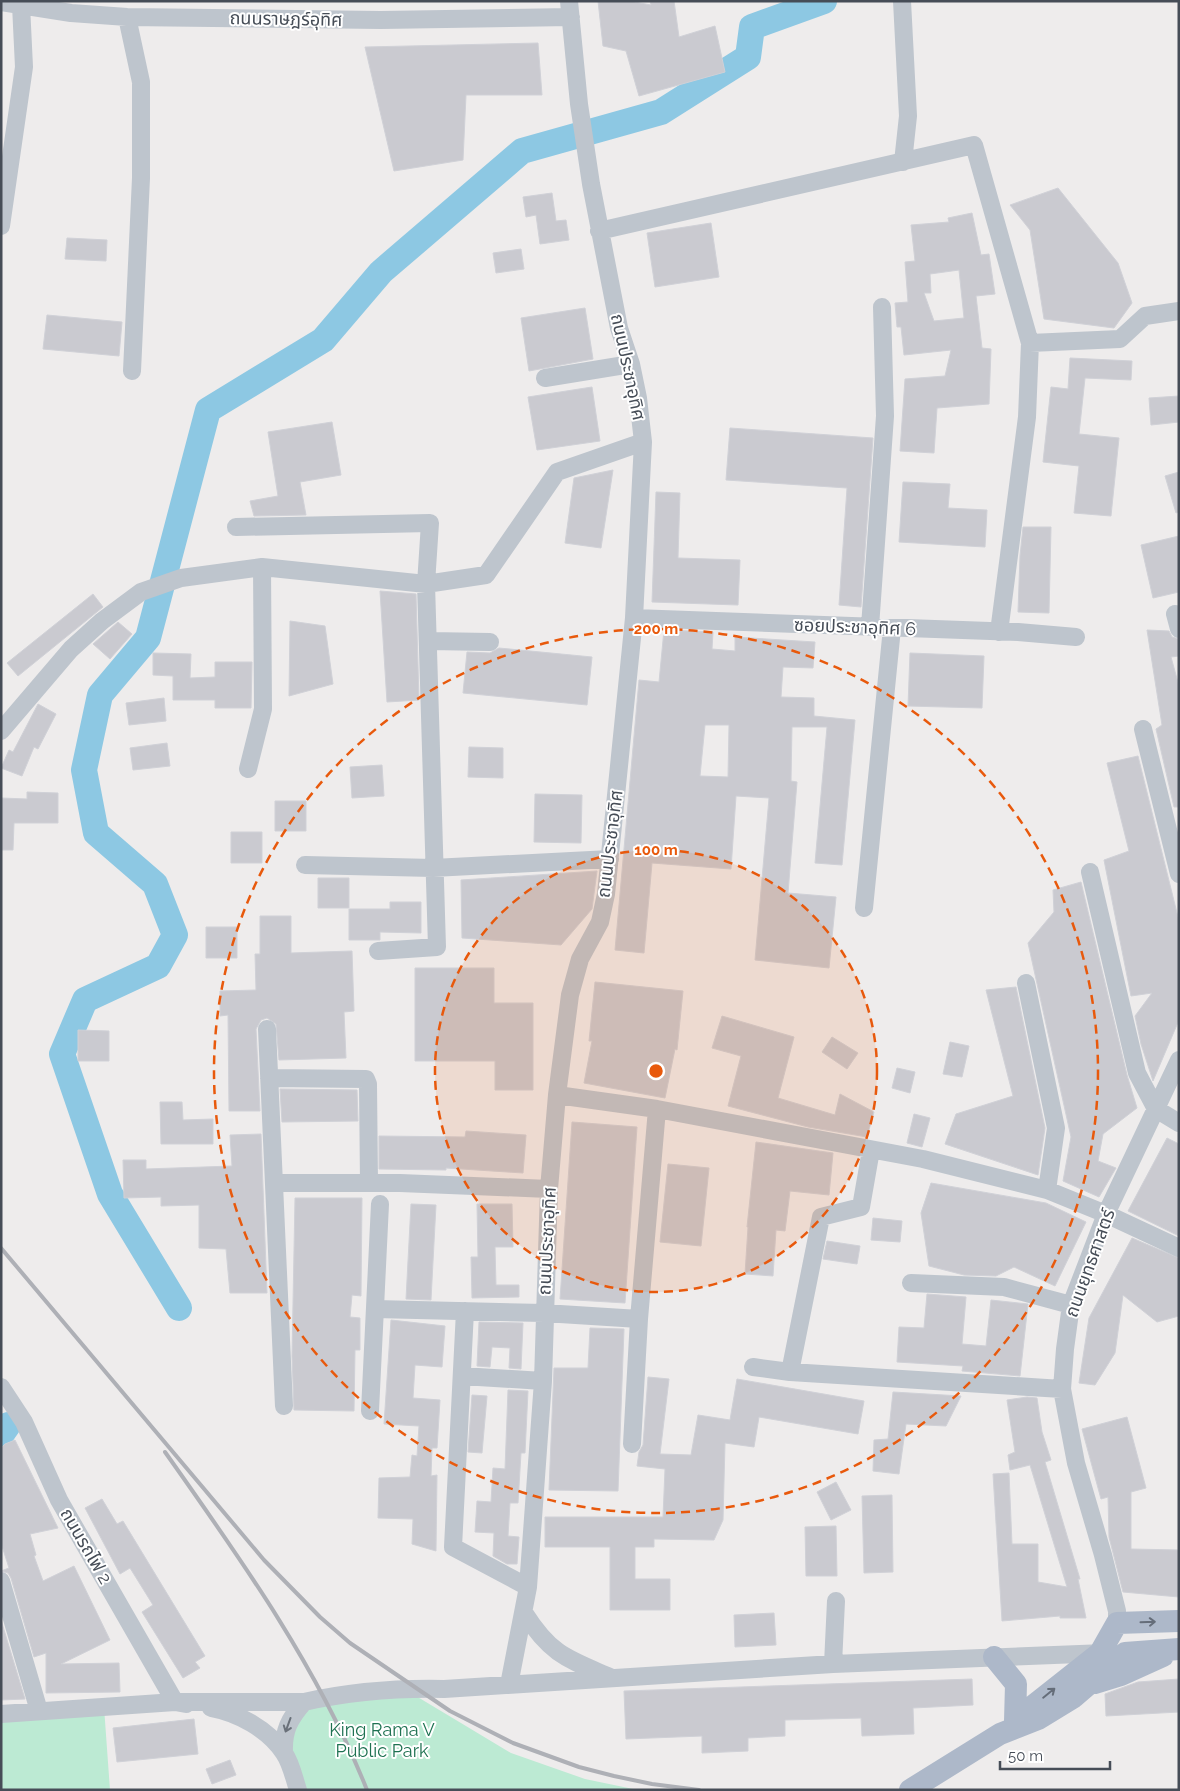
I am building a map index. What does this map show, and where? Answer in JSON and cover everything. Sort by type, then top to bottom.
[{"type":"main road","points":[[910,1790],[1008,1728],[1100,1653],[1117,1624],[1179,1621]]},
{"type":"main road","points":[[1008,1728],[1038,1720],[1074,1697],[1125,1653],[1178,1649]]},
{"type":"main road","points":[[1089,1685],[1121,1675],[1178,1649]]},
{"type":"main road","points":[[994,1657],[1016,1684],[1008,1728]]},
{"type":"street","points":[[902,1],[908,116],[903,162]]},
{"type":"street","name":"ถนนราษฎร์อุทิศ","points":[[1,2],[71,13],[127,17],[381,20],[570,9]]},
{"type":"street","points":[[1,226],[24,67],[21,5]]},
{"type":"street","name":"ถนนประชาอุทิศ","points":[[510,1685],[528,1587],[543,1381],[549,1189],[557,1096],[570,995],[580,959],[600,922],[610,859],[634,618],[643,442],[638,398],[631,364],[619,328],[591,184],[579,104],[570,9]]},
{"type":"street","points":[[127,17],[141,82],[141,178],[132,371]]},
{"type":"street","points":[[599,231],[974,145],[1030,344],[1027,417],[999,632]]},
{"type":"street","points":[[870,627],[885,416],[882,307]]},
{"type":"street","points":[[1030,344],[1120,339],[1145,316],[1179,311]]},
{"type":"street","points":[[545,378],[631,364]]},
{"type":"street","points":[[1,731],[70,649],[102,621],[141,592],[181,578],[262,567],[426,584],[486,575],[557,472],[643,442]]},
{"type":"street","points":[[236,527],[430,523],[426,584],[429,641],[433,868],[437,947],[378,951]]},
{"type":"street","points":[[248,769],[263,709],[262,567]]},
{"type":"street","name":"ซอยประชาอุทิศ 6","points":[[634,618],[999,632],[1076,637]]},
{"type":"street","points":[[864,908],[892,628]]},
{"type":"street","points":[[429,641],[490,642]]},
{"type":"street","points":[[1143,729],[1179,874]]},
{"type":"street","points":[[305,865],[433,868],[610,859]]},
{"type":"street","points":[[1090,872],[1137,1072],[1156,1109],[1179,1123]]},
{"type":"street","points":[[1026,983],[1056,1128],[1047,1190]]},
{"type":"street","points":[[267,1028],[284,1406]]},
{"type":"street","name":"ถนนยุทธศาสตร์","points":[[1117,1624],[1117,1610],[1103,1555],[1076,1463],[1062,1389],[1071,1305],[1106,1214],[1179,1060]]},
{"type":"street","points":[[269,1078],[366,1079],[368,1084],[369,1183]]},
{"type":"street","points":[[557,1096],[657,1109],[923,1159],[1047,1190],[1106,1214],[1179,1248]]},
{"type":"street","points":[[632,1444],[639,1319],[657,1109]]},
{"type":"street","points":[[790,1372],[821,1217],[861,1207],[871,1150]]},
{"type":"street","points":[[275,1183],[369,1183],[549,1189]]},
{"type":"street","points":[[370,1411],[380,1204]]},
{"type":"street","points":[[911,1283],[1004,1287],[1071,1305]]},
{"type":"street","points":[[375,1308],[544,1313],[639,1319]]},
{"type":"street","points":[[465,1311],[454,1547],[528,1587]]},
{"type":"street","points":[[753,1367],[790,1372],[1062,1389]]},
{"type":"street","points":[[462,1376],[543,1381]]},
{"type":"street","name":"ถนนรถไฟ 2","points":[[1,1387],[24,1422],[59,1500],[175,1702]]},
{"type":"street","points":[[1,1581],[39,1711]]},
{"type":"street","points":[[833,1664],[836,1601]]},
{"type":"street","points":[[524,1614],[536,1632],[556,1653],[614,1679]]},
{"type":"street","points":[[1,1714],[175,1702],[304,1702],[375,1691],[614,1679],[833,1664],[1125,1653]]},
{"type":"street","points":[[175,1702],[231,1713],[268,1735],[284,1753]]},
{"type":"street","points":[[298,1790],[284,1753],[284,1738],[290,1718],[304,1702]]},
{"type":"green space","name":"King Rama V Public Park","points":[[406,1690],[511,1753],[585,1779],[638,1790],[298,1790],[287,1725],[304,1702]]},
{"type":"green space","points":[[104,1707],[110,1790],[1,1790],[1,1714]]},
{"type":"building","points":[[598,1],[629,1],[651,5],[650,1],[674,1],[679,37],[715,26],[725,72],[639,96],[626,51],[603,46]]},
{"type":"building","points":[[538,43],[542,95],[466,95],[463,160],[394,171],[365,47]]},
{"type":"building","points":[[1058,188],[1118,263],[1132,303],[1114,328],[1044,319],[1030,230],[1010,205]]},
{"type":"building","points":[[552,193],[556,221],[566,220],[569,240],[540,244],[536,215],[526,217],[523,197]]},
{"type":"building","points":[[972,213],[981,255],[989,254],[995,294],[976,296],[982,348],[991,349],[989,404],[937,408],[934,453],[900,451],[905,379],[945,376],[951,350],[904,355],[901,327],[897,327],[895,303],[908,302],[905,262],[915,261],[911,225],[949,222],[948,218]],"holes":[[[959,270],[964,318],[934,321],[924,293],[931,293],[930,274]]]},
{"type":"building","points":[[711,223],[719,277],[655,287],[647,233]]},
{"type":"building","points":[[67,238],[107,240],[106,261],[65,259]]},
{"type":"building","points":[[521,249],[524,269],[496,273],[493,253]]},
{"type":"building","points":[[585,308],[593,359],[529,371],[521,318]]},
{"type":"building","points":[[47,315],[122,322],[119,356],[43,349]]},
{"type":"building","points":[[1070,358],[1132,361],[1131,380],[1085,378],[1079,434],[1119,438],[1111,516],[1074,513],[1079,466],[1043,462],[1051,387],[1068,389]]},
{"type":"building","points":[[592,387],[600,441],[537,450],[528,397]]},
{"type":"building","points":[[1179,396],[1179,422],[1151,425],[1149,398]]},
{"type":"building","points":[[332,422],[341,475],[300,482],[306,515],[254,516],[250,501],[278,496],[268,432]]},
{"type":"building","points":[[730,428],[873,438],[861,607],[839,605],[847,488],[726,480]]},
{"type":"building","points":[[613,470],[601,548],[565,543],[574,478]]},
{"type":"building","points":[[1179,472],[1179,512],[1176,513],[1165,476]]},
{"type":"building","points":[[903,482],[950,484],[948,508],[987,510],[985,547],[899,542]]},
{"type":"building","points":[[656,492],[680,493],[678,558],[740,560],[738,605],[652,602]]},
{"type":"building","points":[[1023,527],[1051,527],[1049,613],[1018,612]]},
{"type":"building","points":[[1179,536],[1179,592],[1153,598],[1141,545]]},
{"type":"building","points":[[380,591],[416,594],[419,700],[387,702]]},
{"type":"building","points":[[93,594],[103,607],[18,676],[7,663]]},
{"type":"building","points":[[290,621],[325,626],[333,684],[289,696]]},
{"type":"building","points":[[118,622],[132,634],[110,659],[93,644]]},
{"type":"building","points":[[664,630],[713,632],[712,649],[735,651],[735,637],[815,642],[813,668],[783,667],[781,697],[814,698],[814,716],[855,720],[842,865],[815,863],[827,727],[792,727],[791,781],[797,782],[788,893],[836,897],[829,968],[755,960],[769,798],[736,796],[731,869],[652,863],[644,953],[615,950],[639,680],[659,682]],"holes":[[[705,725],[729,725],[728,777],[700,776]]]},
{"type":"building","points":[[1147,630],[1169,631],[1172,637],[1179,639],[1179,656],[1171,657],[1179,686],[1179,807],[1174,807],[1156,729],[1162,725]]},
{"type":"building","points":[[499,648],[592,657],[587,705],[463,693],[467,652],[490,653]]},
{"type":"building","points":[[153,653],[191,654],[190,678],[215,677],[215,662],[252,662],[251,708],[215,708],[215,700],[173,700],[173,676],[153,675]]},
{"type":"building","points":[[910,653],[984,656],[982,708],[908,706]]},
{"type":"building","points":[[164,698],[166,721],[129,725],[126,703]]},
{"type":"building","points":[[38,704],[56,714],[38,749],[34,747],[22,776],[1,768],[9,750],[13,752]]},
{"type":"building","points":[[167,743],[170,766],[133,770],[130,748]]},
{"type":"building","points":[[469,747],[503,748],[503,778],[468,777]]},
{"type":"building","points":[[1138,756],[1179,921],[1179,1020],[1153,1081],[1141,1044],[1135,1016],[1152,993],[1131,996],[1104,860],[1129,851],[1107,763]]},
{"type":"building","points":[[382,765],[384,796],[352,798],[350,767]]},
{"type":"building","points":[[27,792],[58,793],[58,823],[14,823],[13,850],[1,850],[1,798],[27,799]]},
{"type":"building","points":[[535,794],[582,795],[581,843],[534,842]]},
{"type":"building","points":[[275,801],[306,801],[306,831],[275,831]]},
{"type":"building","points":[[231,832],[262,832],[262,863],[231,863]]},
{"type":"building","points":[[597,871],[592,909],[561,945],[462,938],[461,880]]},
{"type":"building","points":[[318,878],[349,878],[349,908],[318,908]]},
{"type":"building","points":[[1081,882],[1127,1075],[1137,1108],[1103,1134],[1098,1161],[1116,1168],[1099,1197],[1063,1181],[1071,1137],[1028,943],[1054,912],[1053,890]]},
{"type":"building","points":[[390,902],[421,902],[421,933],[380,932],[380,940],[349,940],[349,909],[390,909]]},
{"type":"building","points":[[260,916],[291,916],[291,953],[352,951],[354,1011],[344,1012],[346,1058],[279,1060],[276,1024],[267,1018],[261,1020],[256,1029],[260,1111],[229,1111],[228,1015],[220,1016],[220,991],[256,990],[255,954],[260,954]]},
{"type":"building","points":[[206,927],[237,927],[237,958],[206,958]]},
{"type":"building","points":[[415,968],[494,968],[494,1003],[533,1003],[533,1090],[495,1090],[495,1061],[415,1061]]},
{"type":"building","points":[[595,982],[683,991],[677,1050],[675,1049],[665,1098],[584,1083],[592,1041],[589,1041]]},
{"type":"building","points":[[1016,987],[1045,1128],[1038,1175],[945,1144],[956,1114],[1013,1096],[986,990]]},
{"type":"building","points":[[722,1016],[794,1037],[778,1098],[835,1115],[840,1094],[874,1112],[867,1137],[808,1127],[728,1106],[741,1056],[712,1048]]},
{"type":"building","points":[[78,1030],[109,1031],[109,1061],[78,1061]]},
{"type":"building","points":[[832,1037],[858,1053],[847,1069],[822,1052]]},
{"type":"building","points":[[950,1042],[969,1046],[962,1077],[943,1074]]},
{"type":"building","points":[[897,1068],[915,1072],[910,1093],[892,1088]]},
{"type":"building","points":[[280,1089],[357,1090],[358,1121],[282,1122]]},
{"type":"building","points":[[160,1102],[182,1102],[183,1120],[213,1119],[213,1144],[161,1144]]},
{"type":"building","points":[[914,1114],[930,1118],[922,1147],[907,1143]]},
{"type":"building","points":[[572,1122],[637,1127],[625,1303],[560,1299]]},
{"type":"building","points":[[466,1131],[526,1135],[523,1173],[446,1168],[446,1170],[379,1169],[379,1136],[465,1137]]},
{"type":"building","points":[[261,1134],[267,1293],[230,1293],[226,1249],[199,1248],[199,1205],[161,1206],[161,1197],[124,1198],[123,1160],[146,1160],[146,1169],[232,1166],[230,1135]]},
{"type":"building","points":[[1167,1138],[1179,1144],[1179,1236],[1128,1211]]},
{"type":"building","points":[[756,1142],[833,1153],[829,1195],[790,1191],[785,1231],[776,1230],[773,1276],[745,1274],[747,1227]]},
{"type":"building","points":[[668,1164],[709,1168],[701,1246],[660,1242]]},
{"type":"building","points":[[931,1183],[1046,1203],[1086,1222],[1055,1286],[1014,1267],[996,1276],[964,1275],[929,1266],[921,1213]]},
{"type":"building","points":[[295,1198],[362,1198],[361,1296],[352,1295],[350,1317],[360,1318],[360,1350],[355,1350],[354,1411],[294,1410],[292,1356]]},
{"type":"building","points":[[411,1204],[436,1205],[431,1300],[406,1299]]},
{"type":"building","points":[[477,1204],[512,1204],[513,1247],[495,1247],[496,1285],[519,1285],[519,1297],[472,1298],[471,1257],[478,1257]]},
{"type":"building","points":[[873,1218],[902,1221],[900,1242],[871,1240]]},
{"type":"building","points":[[1132,1238],[1179,1258],[1179,1316],[1157,1322],[1123,1295],[1115,1353],[1095,1385],[1079,1383],[1089,1318]]},
{"type":"building","points":[[827,1241],[860,1246],[857,1264],[823,1259]]},
{"type":"building","points":[[927,1294],[966,1297],[962,1344],[986,1346],[991,1300],[1028,1304],[1020,1376],[962,1371],[963,1366],[897,1362],[899,1327],[924,1328]]},
{"type":"building","points":[[391,1320],[445,1326],[442,1367],[415,1365],[413,1398],[440,1400],[437,1448],[432,1448],[431,1476],[437,1475],[436,1551],[412,1544],[413,1519],[378,1518],[379,1478],[410,1477],[412,1455],[417,1456],[419,1426],[384,1424]]},
{"type":"building","points":[[479,1322],[523,1323],[521,1369],[509,1368],[510,1348],[492,1347],[490,1367],[477,1366]]},
{"type":"building","points":[[590,1328],[624,1329],[618,1491],[549,1490],[554,1368],[588,1368]]},
{"type":"building","points":[[648,1377],[669,1379],[660,1454],[691,1455],[698,1415],[730,1420],[737,1379],[864,1401],[858,1434],[759,1417],[754,1447],[725,1443],[723,1520],[714,1540],[654,1539],[654,1547],[635,1547],[635,1579],[670,1579],[670,1610],[610,1610],[610,1547],[545,1547],[545,1517],[663,1517],[665,1469],[637,1466],[639,1452],[643,1445]]},
{"type":"building","points":[[508,1390],[528,1391],[525,1453],[521,1453],[518,1503],[510,1503],[508,1536],[519,1537],[517,1564],[507,1564],[493,1556],[494,1533],[475,1532],[477,1501],[491,1502],[493,1468],[505,1469]]},
{"type":"building","points":[[893,1392],[961,1396],[946,1426],[906,1424],[899,1474],[873,1471],[874,1440],[888,1439]]},
{"type":"building","points":[[472,1395],[487,1396],[482,1453],[468,1452]]},
{"type":"building","points":[[1027,1397],[1037,1398],[1042,1432],[1051,1460],[1045,1462],[1080,1579],[1078,1579],[1086,1618],[1060,1618],[1060,1616],[1002,1621],[993,1474],[1009,1473],[1012,1544],[1038,1544],[1038,1582],[1067,1587],[1030,1465],[1010,1470],[1008,1455],[1015,1452],[1007,1400]]},
{"type":"building","points":[[1127,1417],[1146,1488],[1131,1492],[1131,1549],[1179,1550],[1179,1597],[1123,1592],[1109,1537],[1108,1497],[1101,1499],[1082,1429]]},
{"type":"building","points":[[15,1440],[58,1528],[30,1534],[36,1555],[34,1556],[43,1581],[74,1566],[110,1640],[61,1664],[119,1663],[120,1692],[46,1693],[46,1653],[34,1657],[11,1578],[8,1573],[1,1571],[9,1568],[1,1543],[1,1448]]},
{"type":"building","points":[[836,1482],[851,1510],[831,1520],[817,1492]]},
{"type":"building","points":[[892,1495],[893,1572],[864,1573],[862,1496]]},
{"type":"building","points":[[102,1499],[117,1524],[123,1521],[205,1656],[195,1662],[200,1668],[183,1678],[142,1612],[153,1605],[130,1568],[120,1574],[85,1508]]},
{"type":"building","points":[[836,1526],[837,1576],[806,1576],[805,1527]]},
{"type":"building","points":[[774,1613],[776,1645],[735,1647],[734,1615]]},
{"type":"building","points":[[1,1620],[25,1699],[1,1700]]},
{"type":"building","points":[[972,1679],[973,1705],[913,1708],[914,1734],[862,1736],[861,1718],[785,1720],[785,1736],[748,1738],[748,1751],[702,1753],[702,1736],[626,1739],[624,1691]]},
{"type":"building","points":[[1179,1679],[1179,1712],[1106,1716],[1105,1694],[1138,1682]]},
{"type":"building","points":[[194,1719],[198,1754],[117,1762],[113,1728]]},
{"type":"building","points":[[230,1760],[236,1775],[212,1784],[206,1769]]},
{"type":"waterway","points":[[179,1308],[110,1194],[62,1054],[85,1000],[158,966],[175,935],[155,884],[96,833],[84,770],[100,695],[148,638],[208,410],[323,340],[381,272],[522,151],[661,112],[748,57],[752,27],[824,1]]},
{"type":"waterway","points":[[1,1435],[8,1425]]},
{"type":"railway","points":[[1,1248],[264,1560],[320,1617],[350,1643],[450,1711],[513,1743],[579,1767],[614,1776],[652,1784],[699,1790]]},
{"type":"railway","points":[[165,1452],[276,1615],[325,1700],[367,1790]]}]
